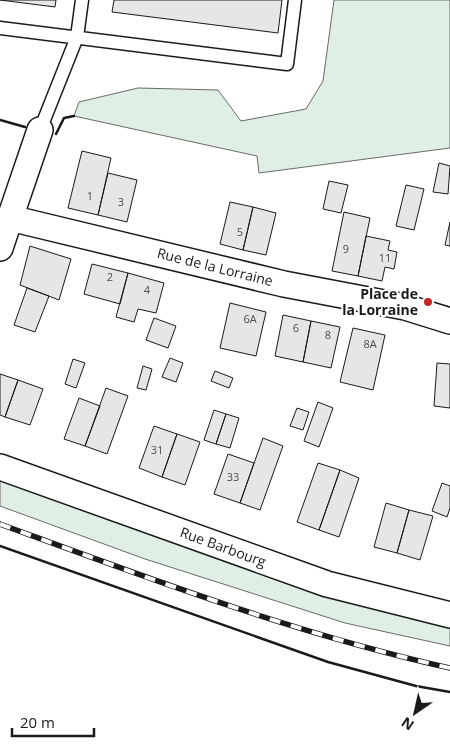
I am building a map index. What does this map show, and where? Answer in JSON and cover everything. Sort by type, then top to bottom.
[{"type":"street","points":[[0,248],[40,130]]},
{"type":"street","name":"Rue de la Lorraine","points":[[10,218],[284,284],[405,307],[450,321]]},
{"type":"street","name":"Rue Barbourg","points":[[0,467],[327,584],[450,614]]},
{"type":"lane","points":[[40,130],[78,36],[82,0]]},
{"type":"lane","points":[[0,28],[78,36],[287,64],[295,0]]},
{"type":"green space","points":[[334,0],[450,0],[450,148],[259,173],[257,156],[74,116],[79,102],[138,88],[218,90],[241,121],[306,109],[323,81]]},
{"type":"green space","points":[[0,467],[450,615],[450,646],[345,623],[145,559],[0,506]]},
{"type":"building","points":[[0,0],[56,0],[55,7]]},
{"type":"building","points":[[114,0],[282,0],[278,33],[112,12]]},
{"type":"building","points":[[82,151],[111,158],[98,215],[68,208]]},
{"type":"building","points":[[439,163],[450,166],[448,194],[433,192]]},
{"type":"building","points":[[108,173],[137,180],[127,222],[98,215]]},
{"type":"building","points":[[329,181],[348,185],[341,213],[323,209]]},
{"type":"building","points":[[406,185],[424,189],[414,230],[396,226]]},
{"type":"building","points":[[230,202],[253,207],[243,250],[220,244]]},
{"type":"building","points":[[253,207],[276,213],[266,255],[243,250]]},
{"type":"building","points":[[344,212],[370,218],[358,276],[332,271]]},
{"type":"building","points":[[450,222],[450,246],[445,245]]},
{"type":"building","points":[[366,236],[390,241],[388,250],[397,252],[394,269],[385,267],[382,281],[358,276]]},
{"type":"building","points":[[30,246],[71,259],[59,300],[20,285]]},
{"type":"building","points":[[92,264],[128,273],[120,304],[84,294]]},
{"type":"building","points":[[128,273],[164,283],[156,313],[138,309],[134,322],[116,317]]},
{"type":"building","points":[[27,288],[49,296],[35,332],[14,325]]},
{"type":"building","points":[[230,303],[266,312],[256,356],[220,348]]},
{"type":"building","points":[[283,315],[311,321],[303,362],[275,356]]},
{"type":"building","points":[[154,318],[176,326],[168,348],[146,340]]},
{"type":"building","points":[[311,321],[340,327],[331,368],[303,362]]},
{"type":"building","points":[[353,328],[385,335],[373,390],[340,382]]},
{"type":"building","points":[[170,358],[183,363],[176,382],[162,377]]},
{"type":"building","points":[[73,359],[85,363],[76,388],[65,384]]},
{"type":"building","points":[[437,363],[450,364],[450,408],[434,406]]},
{"type":"building","points":[[143,366],[152,369],[146,390],[137,388]]},
{"type":"building","points":[[215,371],[233,378],[229,388],[211,381]]},
{"type":"building","points":[[0,374],[18,380],[5,417],[0,415]]},
{"type":"building","points":[[18,380],[43,389],[30,425],[5,417]]},
{"type":"building","points":[[106,388],[128,396],[107,454],[85,446]]},
{"type":"building","points":[[79,398],[100,406],[85,446],[64,439]]},
{"type":"building","points":[[318,402],[333,408],[319,447],[304,441]]},
{"type":"building","points":[[297,408],[309,412],[303,430],[290,426]]},
{"type":"building","points":[[214,410],[226,414],[216,444],[204,440]]},
{"type":"building","points":[[226,414],[239,418],[230,448],[216,444]]},
{"type":"building","points":[[154,426],[177,434],[162,477],[139,468]]},
{"type":"building","points":[[177,434],[200,442],[185,485],[162,477]]},
{"type":"building","points":[[263,438],[283,446],[260,510],[240,503]]},
{"type":"building","points":[[228,454],[254,463],[240,503],[214,494]]},
{"type":"building","points":[[318,463],[340,470],[319,530],[297,522]]},
{"type":"building","points":[[340,470],[359,478],[339,537],[319,530]]},
{"type":"building","points":[[442,483],[450,486],[450,508],[447,517],[432,511]]},
{"type":"building","points":[[386,503],[409,510],[397,553],[374,547]]},
{"type":"building","points":[[409,510],[433,516],[420,560],[397,553]]},
{"type":"railway","points":[[0,524],[223,604],[279,622],[336,639],[450,668]]},
{"type":"wall","points":[[56,134],[64,118],[74,116]]},
{"type":"wall","points":[[0,120],[25,127]]},
{"type":"wall","points":[[0,546],[328,662],[416,686],[450,692]]},
{"type":"place","name":"Place de la Lorraine","points":[[428,302]]}]
